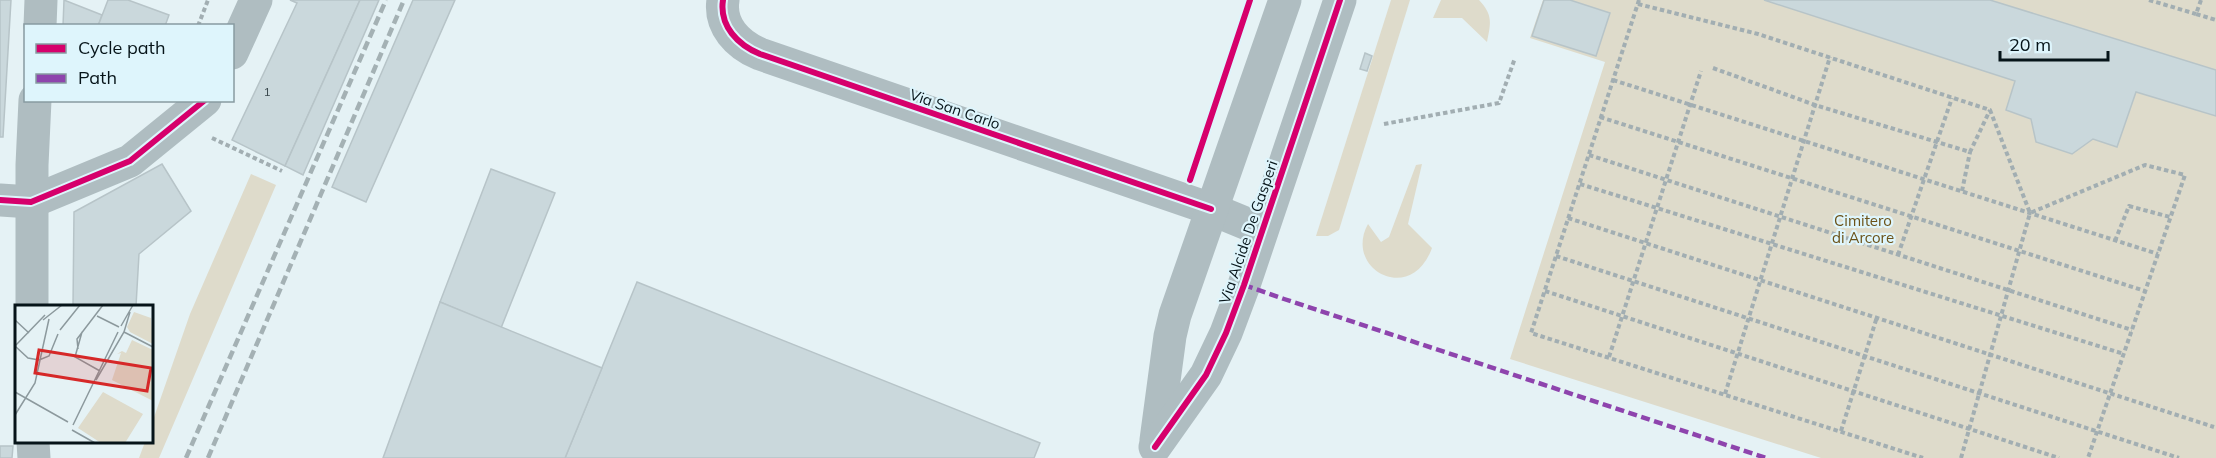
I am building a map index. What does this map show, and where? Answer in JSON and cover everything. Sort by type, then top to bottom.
[{"type":"street","points":[[40,24],[41,0]]},
{"type":"street","points":[[234,48],[256,0]]},
{"type":"street","name":"Via San Carlo","points":[[723,0],[723,14],[730,31],[742,45],[760,54],[1211,209],[1262,230]]},
{"type":"street","name":"Via Alcide De Gasperi","points":[[1153,452],[1175,315],[1286,0]]},
{"type":"street","name":"Via Alcide De Gasperi","points":[[1153,452],[1206,375],[1216,354],[1244,285],[1340,0]]},
{"type":"street","points":[[32,305],[16,201],[35,102]]},
{"type":"street","points":[[16,201],[130,161],[203,102]]},
{"type":"street","points":[[33,443],[34,458]]},
{"type":"path","points":[[199,24],[208,0]]},
{"type":"path","points":[[2149,0],[2216,20]]},
{"type":"path","points":[[2196,14],[2201,0]]},
{"type":"path","points":[[1923,458],[1531,333],[1638,2],[1758,34],[1990,110]]},
{"type":"path","points":[[1725,394],[1830,57]]},
{"type":"path","points":[[1384,124],[1499,103],[1515,58]]},
{"type":"path","points":[[1713,68],[1815,105],[1970,152]]},
{"type":"path","points":[[1610,357],[1701,71]]},
{"type":"path","points":[[1613,80],[2158,254]]},
{"type":"path","points":[[1898,255],[1952,98]]},
{"type":"path","points":[[1962,192],[1970,152],[1990,110]]},
{"type":"path","points":[[1961,458],[2030,213],[1990,110]]},
{"type":"path","points":[[1600,117],[2145,291]]},
{"type":"path","points":[[203,134],[282,171]]},
{"type":"path","points":[[1588,155],[2132,330]]},
{"type":"path","points":[[2030,213],[2145,165],[2185,175],[2088,458]]},
{"type":"path","points":[[1580,184],[2124,354]]},
{"type":"path","points":[[2115,241],[2129,206],[2170,217]]},
{"type":"path","points":[[1568,218],[2214,427]]},
{"type":"path","points":[[1556,256],[1864,358],[1980,392],[2179,458]]},
{"type":"path","points":[[1545,291],[2059,458]]},
{"type":"path","points":[[1841,432],[1877,317]]},
{"type":"green space","points":[[1391,0],[1410,0],[1339,230],[1328,236],[1316,236]]},
{"type":"green space","points":[[1441,0],[1479,0],[1487,10],[1490,20],[1487,42],[1462,18],[1433,18]]},
{"type":"green space","name":"Cimitero di Arcore","points":[[1543,0],[2216,0],[2216,458],[1821,458],[1510,359],[1605,62],[1530,38]]},
{"type":"green space","points":[[1422,164],[1408,224],[1432,248],[1422,265],[1410,275],[1396,278],[1383,275],[1372,267],[1364,255],[1363,240],[1368,224],[1381,242],[1389,237],[1416,165]]},
{"type":"green space","points":[[251,174],[276,185],[159,458],[139,458],[145,443],[153,443],[153,420],[190,314]]},
{"type":"building","points":[[0,0],[11,0],[3,137],[0,137]]},
{"type":"building","points":[[64,0],[102,15],[99,24],[63,24]]},
{"type":"building","points":[[108,0],[128,0],[169,15],[166,24],[99,24]]},
{"type":"building","points":[[290,0],[360,0],[285,166],[232,140],[297,3]]},
{"type":"building","points":[[360,0],[379,0],[303,175],[285,166]]},
{"type":"building","points":[[413,0],[455,0],[366,202],[332,187]]},
{"type":"building","points":[[1544,0],[1570,0],[1610,13],[1596,56],[1532,36]]},
{"type":"building","points":[[1764,0],[1990,0],[2216,70],[2216,116],[2136,92],[2117,147],[2093,139],[2072,154],[2036,142],[2031,119],[2006,110],[2015,81]]},
{"type":"building","points":[[1365,53],[1372,56],[1367,71],[1360,69]]},
{"type":"building","points":[[162,164],[191,211],[139,254],[136,305],[73,305],[74,212]]},
{"type":"building","points":[[491,169],[555,193],[501,328],[440,302]]},
{"type":"building","points":[[637,282],[1040,443],[1034,458],[565,458]]},
{"type":"building","points":[[440,302],[602,368],[565,458],[383,458]]},
{"type":"building","points":[[0,446],[13,446],[12,458],[0,458]]},
{"type":"railway","points":[[186,458],[386,0]]},
{"type":"railway","points":[[208,458],[404,0]]},
{"type":"marked path","points":[[1244,285],[1766,458]]},
{"type":"cycle path","points":[[723,0],[727,26],[738,40],[760,54],[1211,209]]},
{"type":"cycle path","points":[[1190,180],[1250,0]]},
{"type":"cycle path","points":[[1155,447],[1206,375],[1226,333],[1340,0]]},
{"type":"cycle path","points":[[0,200],[31,202],[130,161],[203,102]]}]
